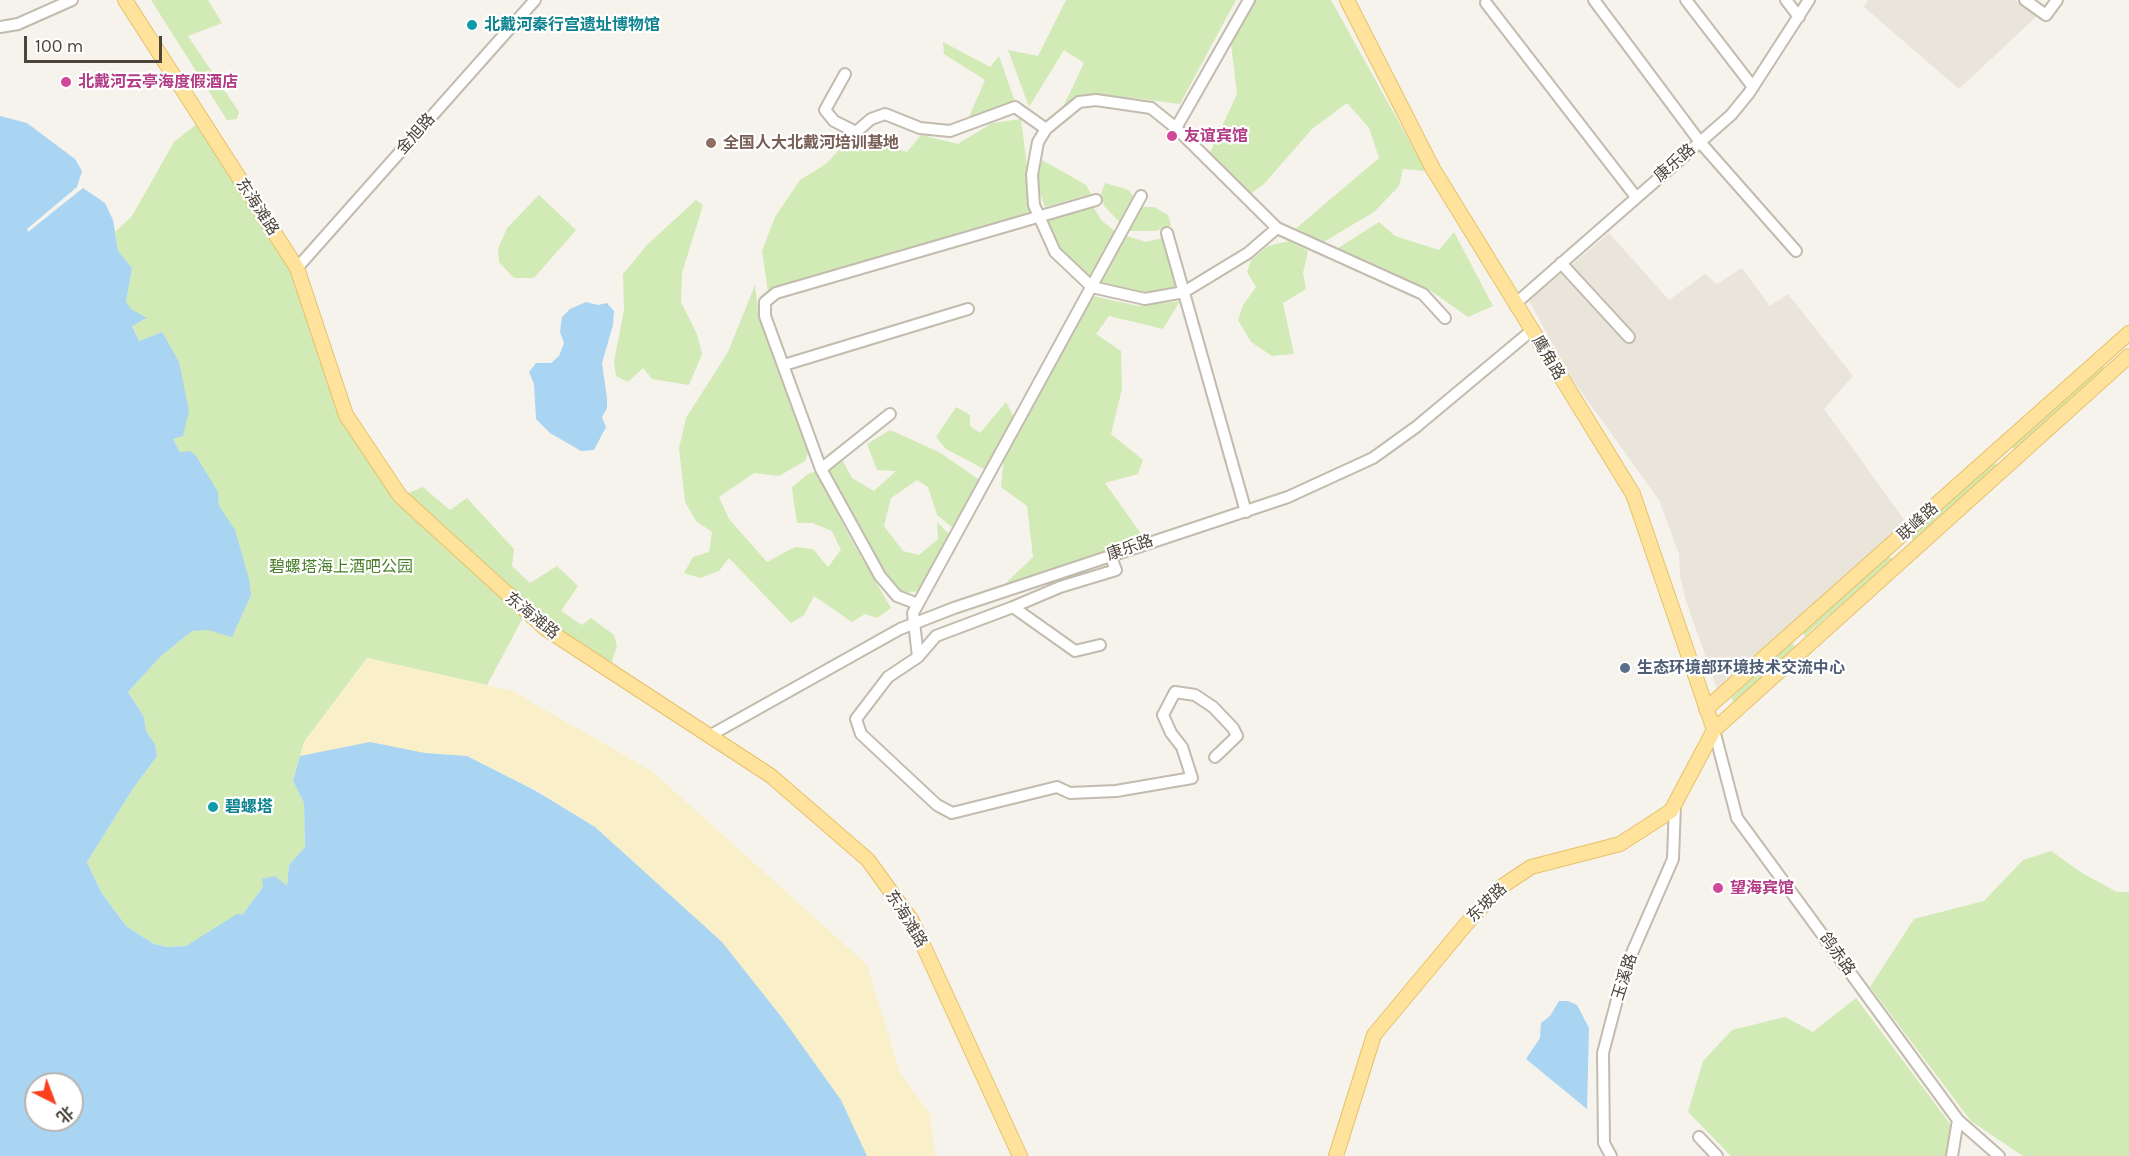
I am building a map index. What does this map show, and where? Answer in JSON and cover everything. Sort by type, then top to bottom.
[{"type":"main road","name":"东海滩路","points":[[125,0],[297,268],[346,415],[400,496],[546,629],[771,776],[868,860],[912,921],[1020,1156]]},
{"type":"main road","name":"鹰角路","points":[[1347,0],[1433,169],[1633,494],[1714,730]]},
{"type":"main road","name":"联峰路","points":[[1706,709],[2129,333]]},
{"type":"main road","name":"联峰路","points":[[1714,730],[2129,356]]},
{"type":"main road","name":"东坡路","points":[[1336,1156],[1374,1035],[1473,916],[1502,886],[1531,867],[1620,844],[1671,811],[1714,730]]},
{"type":"street","points":[[0,27],[18,24],[72,0]]},
{"type":"street","name":"金旭路","points":[[297,268],[535,0]]},
{"type":"street","points":[[1176,128],[1249,0]]},
{"type":"street","points":[[1594,0],[1700,142],[1796,251]]},
{"type":"street","points":[[1686,0],[1753,87]]},
{"type":"street","points":[[1786,0],[1799,16]]},
{"type":"street","name":"康乐路","points":[[1515,304],[1731,115],[1753,87],[1809,0]]},
{"type":"street","points":[[2025,0],[2046,15],[2056,0]]},
{"type":"street","points":[[1486,3],[1636,197]]},
{"type":"street","points":[[845,74],[825,110],[834,121],[856,132],[871,119],[885,114],[920,128],[950,131],[1015,107],[1046,129]]},
{"type":"street","points":[[1277,228],[1248,253],[1184,292],[1145,299],[1092,287],[1055,252],[1034,205],[1032,175],[1038,142],[1046,129],[1078,102],[1096,100],[1151,108],[1176,128],[1277,228],[1423,294],[1445,318]]},
{"type":"street","points":[[918,657],[912,624],[913,613],[1141,196]]},
{"type":"street","points":[[918,604],[897,596],[880,576],[821,469],[765,316],[765,302],[776,293],[1096,200]]},
{"type":"street","points":[[1167,233],[1246,512]]},
{"type":"street","points":[[1561,263],[1629,337]]},
{"type":"street","points":[[784,365],[968,309]]},
{"type":"street","name":"康乐路","points":[[709,736],[912,624],[1110,555],[1288,497],[1373,458],[1416,427],[1531,331]]},
{"type":"street","points":[[821,469],[890,414]]},
{"type":"street","points":[[1110,555],[1116,570],[1060,587],[936,636],[918,657],[888,677],[856,719],[861,734],[937,805],[952,813],[1057,787],[1070,793],[1116,791],[1192,778],[1182,747],[1171,733],[1163,715],[1175,692],[1195,695],[1213,707],[1233,728],[1237,736],[1215,757]]},
{"type":"street","points":[[1013,607],[1076,651],[1100,645]]},
{"type":"street","name":"鸽赤路","points":[[1714,730],[1737,818],[1958,1120],[1999,1156]]},
{"type":"street","name":"玉溪路","points":[[1611,1156],[1604,1143],[1603,1053],[1625,969],[1673,859],[1675,803]]},
{"type":"street","points":[[1952,1156],[1958,1120]]},
{"type":"street","points":[[1698,1137],[1717,1156]]},
{"type":"shaded area","points":[[1868,0],[2015,0],[2037,16],[1959,89],[1864,7]]},
{"type":"shaded area","points":[[1609,233],[1669,300],[1705,274],[1717,284],[1742,268],[1770,306],[1788,294],[1853,376],[1824,409],[1908,525],[1718,692],[1686,601],[1680,575],[1679,554],[1659,500],[1572,379],[1529,301]]},
{"type":"green space","points":[[151,0],[208,0],[222,23],[188,36],[239,112],[237,119],[227,120]]},
{"type":"green space","points":[[1066,0],[1236,0],[1180,104],[1134,98],[1079,95],[1063,107],[1084,63],[1064,50],[1029,107],[1008,50],[1038,56]]},
{"type":"green space","points":[[1255,0],[1331,0],[1426,171],[1403,169],[1399,186],[1374,212],[1322,243],[1293,231],[1379,158],[1369,128],[1347,103],[1312,129],[1264,184],[1246,197],[1208,157],[1237,94],[1231,43]]},
{"type":"green space","points":[[943,42],[990,67],[999,56],[1015,102],[969,117],[985,80],[944,54]]},
{"type":"green space","points":[[1021,119],[1033,214],[768,292],[762,251],[775,217],[800,180],[826,164],[852,136],[907,152],[921,135],[958,144],[992,123]]},
{"type":"green space","name":"碧螺塔海上酒吧公园","points":[[202,120],[297,268],[346,415],[414,509],[526,612],[487,685],[367,658],[304,742],[293,781],[304,803],[305,847],[289,865],[287,886],[263,887],[242,915],[186,946],[167,947],[154,944],[126,926],[101,892],[87,862],[132,790],[157,756],[155,744],[146,731],[144,717],[128,692],[160,657],[192,631],[208,630],[171,515],[219,505],[218,492],[180,452],[173,438],[162,332],[139,341],[132,325],[146,319],[131,309],[126,302],[132,268],[118,251],[115,232],[132,216],[174,142]]},
{"type":"green space","points":[[1042,160],[1086,185],[1091,194],[1045,207],[1037,184]]},
{"type":"green space","points":[[1105,183],[1129,190],[1139,207],[1154,207],[1168,215],[1171,225],[1156,231],[1128,231],[1104,206],[1101,194]]},
{"type":"green space","points":[[539,195],[576,230],[534,278],[514,278],[499,262],[498,249],[507,228]]},
{"type":"green space","points":[[696,200],[703,205],[682,273],[681,302],[697,334],[702,354],[689,385],[652,379],[643,368],[628,382],[616,376],[614,362],[624,310],[623,274],[647,245]]},
{"type":"green space","points":[[1092,205],[1102,221],[1116,232],[1089,276],[1056,246],[1045,220]]},
{"type":"green space","points":[[1379,222],[1395,236],[1439,250],[1454,232],[1493,306],[1468,317],[1431,291],[1335,250]]},
{"type":"green space","points":[[1125,235],[1145,242],[1163,238],[1178,291],[1149,293],[1101,282]]},
{"type":"green space","points":[[1289,241],[1308,251],[1303,273],[1306,289],[1283,303],[1294,354],[1272,356],[1251,342],[1238,320],[1243,305],[1256,287],[1247,272],[1251,260],[1268,246]]},
{"type":"green space","points":[[755,285],[759,318],[810,448],[805,461],[779,476],[754,473],[719,497],[729,519],[767,562],[795,547],[813,549],[828,567],[841,550],[832,531],[812,523],[797,523],[793,497],[792,487],[808,474],[816,471],[849,536],[891,608],[877,618],[865,614],[852,622],[814,596],[804,615],[791,623],[729,558],[719,571],[700,578],[684,573],[693,557],[709,552],[712,532],[696,521],[685,502],[679,448],[686,418],[728,352]]},
{"type":"green space","points":[[1093,296],[1138,306],[1180,301],[1163,329],[1109,316],[1096,334],[1121,351],[1122,389],[1111,434],[1143,460],[1138,474],[1105,483],[1144,538],[1004,585],[1033,557],[1027,506],[1001,487],[1004,456]]},
{"type":"green space","points":[[2101,364],[2105,369],[2015,450],[2011,445]]},
{"type":"green space","points":[[1006,402],[1014,417],[984,469],[946,449],[936,437],[956,407],[970,415],[970,426],[980,433]]},
{"type":"green space","points":[[890,430],[939,452],[981,481],[952,527],[937,515],[928,487],[917,480],[891,498],[884,526],[903,551],[919,555],[938,539],[937,522],[950,535],[919,591],[903,593],[885,572],[829,470],[843,461],[852,478],[874,491],[896,471],[877,470],[867,444]]},
{"type":"green space","points":[[1993,461],[1998,466],[1913,541],[1909,536]]},
{"type":"green space","points":[[423,487],[450,510],[467,498],[514,549],[512,566],[530,583],[557,566],[578,586],[561,611],[582,625],[591,618],[614,635],[617,646],[610,667],[541,616],[406,494]]},
{"type":"green space","points":[[1888,555],[1893,560],[1805,636],[1801,632]]},
{"type":"green space","points":[[1791,642],[1796,648],[1735,703],[1731,698]]},
{"type":"green space","points":[[2051,851],[2082,873],[2117,892],[2129,892],[2129,1156],[2023,1156],[1971,1121],[1870,987],[1914,919],[1984,901],[2023,860]]},
{"type":"green space","points":[[1856,998],[1951,1125],[1946,1156],[1731,1156],[1688,1112],[1703,1061],[1732,1030],[1785,1017],[1813,1032]]},
{"type":"sand","points":[[368,658],[512,691],[653,772],[867,965],[900,1073],[930,1114],[935,1156],[867,1156],[841,1100],[783,1019],[722,943],[595,827],[536,790],[467,756],[425,753],[300,756],[304,742]]},
{"type":"water","points":[[0,116],[27,123],[75,159],[82,171],[77,187],[27,229],[28,232],[83,188],[105,203],[113,220],[118,251],[132,268],[126,302],[131,309],[147,318],[132,326],[139,341],[162,332],[179,362],[189,411],[183,436],[173,439],[180,452],[190,451],[196,456],[218,492],[219,506],[235,530],[249,579],[251,595],[232,637],[208,630],[192,631],[160,657],[128,692],[144,717],[146,731],[155,744],[157,756],[132,790],[87,862],[101,892],[126,926],[154,944],[167,947],[186,946],[237,914],[242,915],[263,887],[262,879],[275,876],[287,886],[289,865],[305,847],[304,803],[293,781],[300,756],[370,742],[425,753],[467,756],[536,791],[595,827],[722,942],[783,1019],[841,1100],[867,1156],[0,1156]]},
{"type":"water","points":[[586,302],[598,305],[607,303],[614,311],[613,325],[602,363],[607,408],[602,417],[606,427],[594,450],[581,451],[550,433],[536,419],[534,384],[529,372],[536,363],[551,363],[559,356],[564,343],[560,332],[562,317],[570,309]]},
{"type":"water","points":[[1559,1001],[1568,1001],[1577,1005],[1589,1028],[1587,1109],[1526,1059],[1540,1038],[1541,1023],[1550,1016]]},
{"type":"place","name":"北戴河秦行宫遗址博物馆","points":[[472,25]]},
{"type":"place","name":"北戴河云亭海度假酒店","points":[[66,82]]},
{"type":"place","name":"友谊宾馆","points":[[1172,136]]},
{"type":"place","name":"全国人大北戴河培训基地","points":[[711,143]]},
{"type":"place","name":"生态环境部环境技术交流中心","points":[[1625,668]]},
{"type":"place","name":"碧螺塔","points":[[213,807]]},
{"type":"place","name":"望海宾馆","points":[[1718,888]]}]
